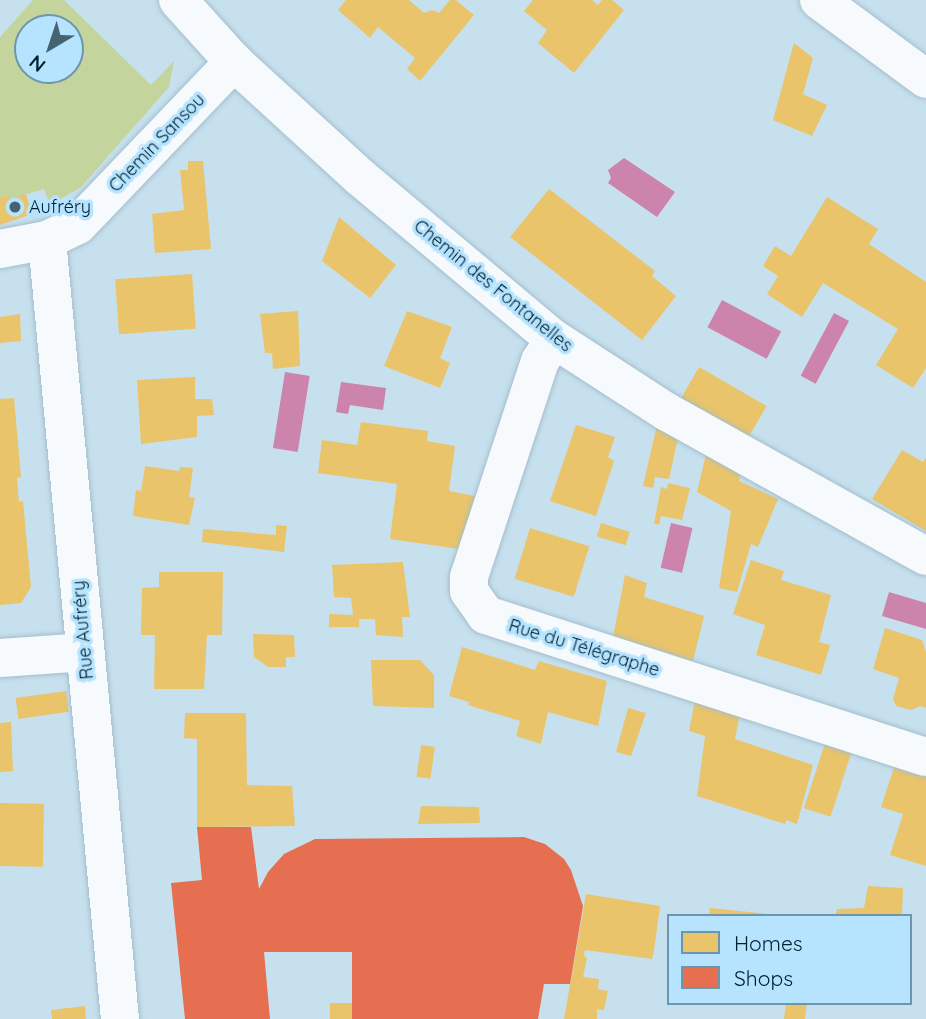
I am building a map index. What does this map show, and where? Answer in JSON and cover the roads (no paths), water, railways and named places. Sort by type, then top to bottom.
[{"type":"street","name":"Chemin des Fontanelles","points":[[178,0],[234,62],[360,177],[554,339],[667,412],[926,556]]},
{"type":"street","points":[[819,0],[926,79]]},
{"type":"street","name":"Chemin Sansou","points":[[0,249],[47,240],[78,225],[234,62]]},
{"type":"street","name":"Rue Aufréry","points":[[47,240],[120,1019]]},
{"type":"street","name":"Rue du Télégraphe","points":[[554,339],[540,361],[469,577],[469,591],[486,615],[926,757]]},
{"type":"street","points":[[0,658],[85,652]]},
{"type":"place","name":"Aufréry","points":[[15,207]]}]
